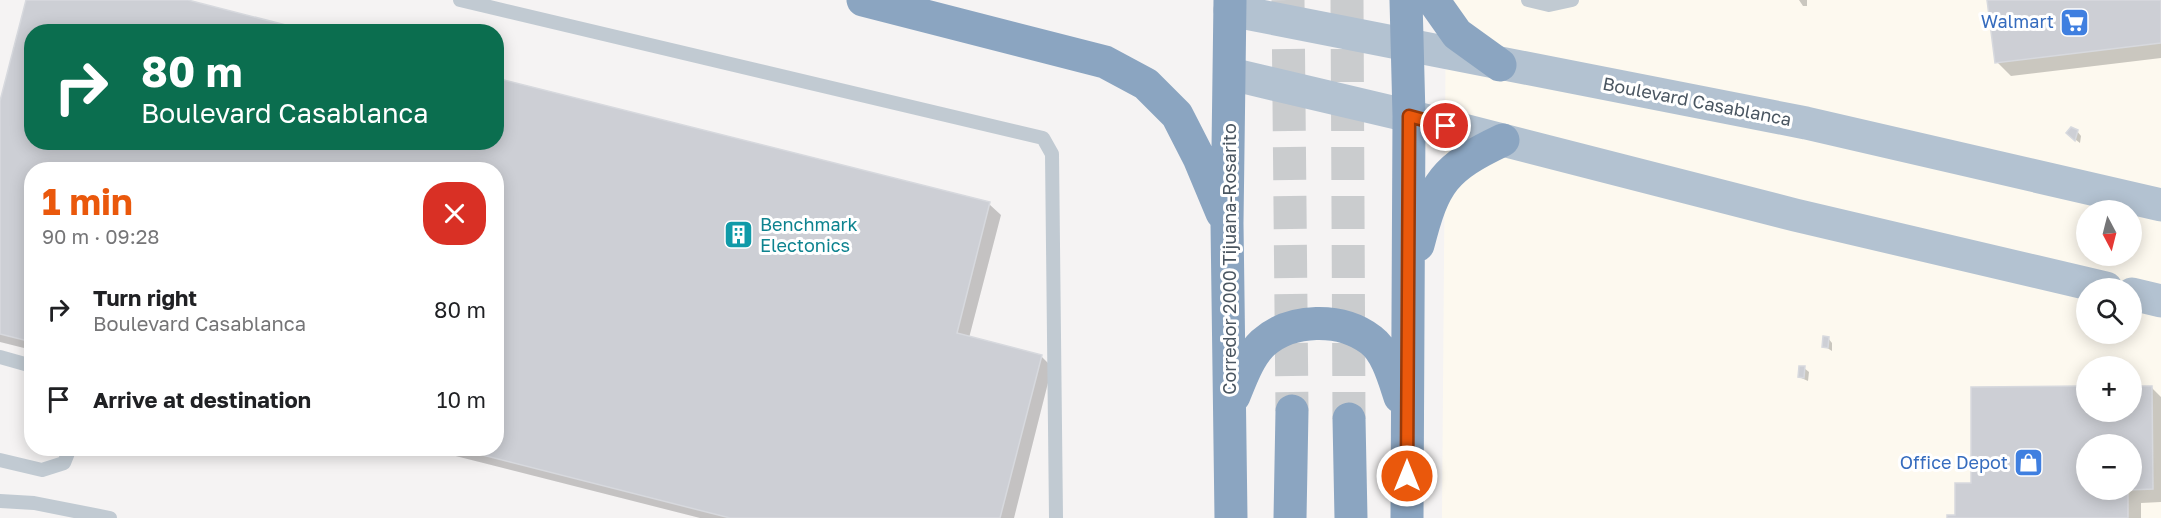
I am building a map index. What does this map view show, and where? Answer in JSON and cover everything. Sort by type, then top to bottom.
[{"type":"highway","points":[[863,0],[1105,62],[1146,84],[1177,115],[1199,158],[1227,223]]},
{"type":"highway","points":[[1406,0],[1409,116],[1406,290],[1407,518]]},
{"type":"highway","points":[[1433,0],[1457,33],[1500,65]]},
{"type":"highway","name":"Corredor 2000 Tijuana-Rosarito","points":[[1230,5],[1231,74],[1227,223],[1231,518]]},
{"type":"highway","points":[[1406,290],[1428,207],[1445,178],[1466,158],[1503,140]]},
{"type":"highway","points":[[1231,401],[1248,365],[1262,344],[1284,330],[1317,322],[1340,325],[1372,340],[1388,363],[1406,413]]},
{"type":"highway","points":[[1290,518],[1292,411]]},
{"type":"highway","points":[[1349,419],[1352,518]]},
{"type":"main road","name":"Boulevard Casablanca","points":[[1230,5],[1500,65],[1806,123],[2161,205]]},
{"type":"main road","points":[[1231,74],[1409,116],[1795,215],[2076,281]]},
{"type":"main road","points":[[2142,296],[2161,301]]},
{"type":"lane","points":[[460,0],[1043,138],[1052,154],[1056,518]]},
{"type":"lane","points":[[1528,0],[1549,5],[1572,0]]},
{"type":"lane","points":[[0,357],[24,364]]},
{"type":"lane","points":[[0,460],[42,470],[64,463],[67,456]]},
{"type":"lane","points":[[0,501],[34,503],[110,518]]},
{"type":"shaded area","points":[[1446,0],[2161,0],[2161,518],[1442,518]]},
{"type":"building","name":"Benchmark Electonics","points":[[26,0],[188,0],[282,24],[24,24],[24,150],[504,150],[504,80],[990,202],[957,333],[1042,355],[1000,518],[730,518],[486,456],[504,456],[504,162],[24,162],[24,340],[0,334],[0,101]]},
{"type":"building","name":"Walmart","points":[[1987,0],[2161,0],[2161,43],[1995,63]]},
{"type":"building","points":[[2071,127],[2078,130],[2075,141],[2066,133]]},
{"type":"building","points":[[1823,336],[1829,337],[1828,348],[1822,347]]},
{"type":"building","points":[[1799,366],[1805,366],[1804,378],[1798,377]]},
{"type":"building","name":"Office Depot","points":[[2076,386],[2076,422],[2142,422],[2142,386],[2152,386],[2153,489],[2142,489],[2142,434],[2076,434],[2076,500],[2128,500],[2128,518],[1947,518],[1947,515],[1955,515],[1955,483],[1971,483],[1971,387]]},
{"type":"tunnel","points":[[1288,0],[1292,411]]},
{"type":"tunnel","points":[[1347,0],[1349,419]]},
{"type":"place","name":"Walmart","points":[[2075,22]]},
{"type":"place","name":"Benchmark Electonics","points":[[739,235]]},
{"type":"place","name":"Office Depot","points":[[2029,463]]},
{"type":"route","points":[[1407,476],[1406,310],[1409,116],[1446,126]]}]
